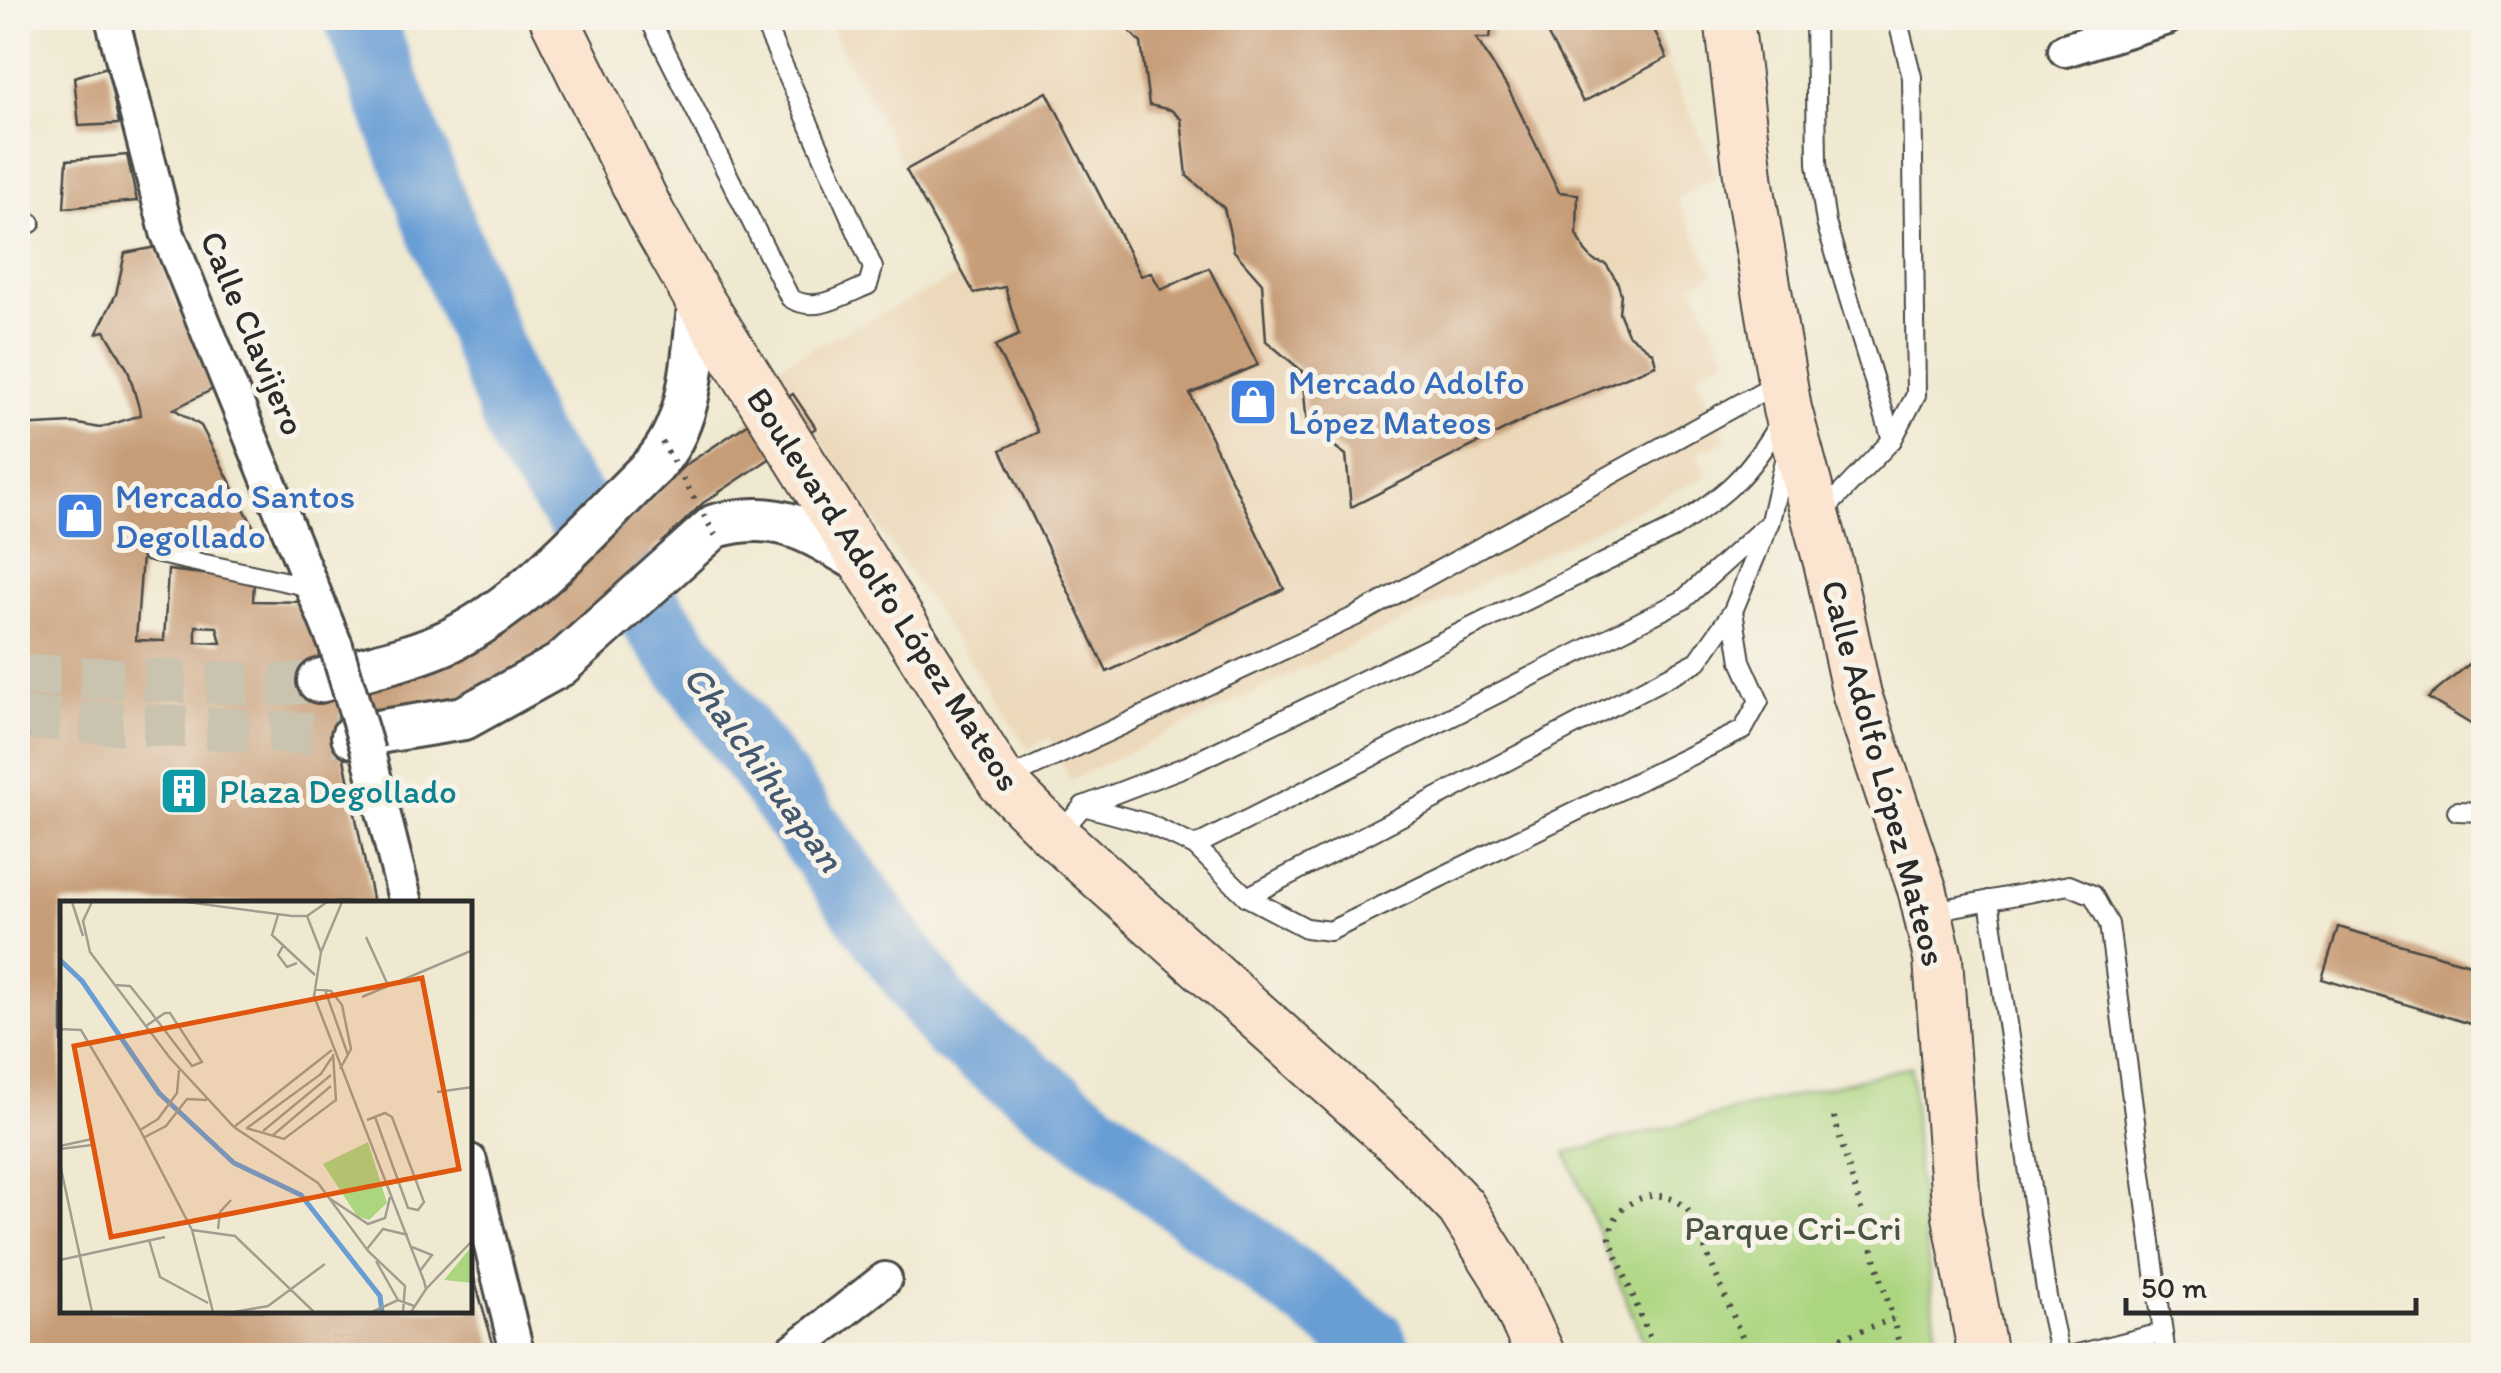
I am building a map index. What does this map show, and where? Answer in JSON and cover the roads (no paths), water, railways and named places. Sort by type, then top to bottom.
[{"type":"main road","name":"Boulevard Adolfo López Mateos","points":[[554,18],[651,215],[700,301],[859,560],[1002,782],[1070,822],[1461,1206],[1505,1278],[1541,1356]]},
{"type":"main road","name":"Calle Adolfo López Mateos","points":[[1729,18],[1748,184],[1785,395],[1794,519],[1928,912],[1938,959],[1957,1216],[1983,1356]]},
{"type":"street","name":"Calle Clavijero","points":[[112,18],[167,232],[316,588],[328,664],[360,744],[405,901]]},
{"type":"street","points":[[2065,50],[2167,18]]},
{"type":"street","points":[[328,664],[446,642],[521,595],[672,444],[686,404],[700,301]]},
{"type":"street","points":[[360,744],[464,718],[560,665],[708,542],[715,526],[746,518],[772,519],[802,527],[859,560]]},
{"type":"street","points":[[472,1169],[518,1356]]},
{"type":"street","points":[[786,1356],[885,1279]]},
{"type":"lane","points":[[649,18],[790,298],[804,307],[820,305],[868,285],[873,268],[762,18]]},
{"type":"lane","points":[[1816,18],[1817,164],[1826,223],[1892,440]]},
{"type":"lane","points":[[1195,846],[1683,600],[1794,519],[1892,440],[1916,395],[1912,78],[1897,18]]},
{"type":"lane","points":[[1002,782],[1356,616],[1785,395]]},
{"type":"lane","points":[[1070,822],[1672,529],[1723,496],[1752,468],[1785,395]]},
{"type":"lane","points":[[1248,897],[1698,661],[1794,519]]},
{"type":"lane","points":[[150,552],[316,588]]},
{"type":"lane","points":[[1070,822],[1146,823],[1195,846],[1248,897],[1306,928],[1330,931],[1743,730],[1758,701],[1741,662],[1734,612]]},
{"type":"lane","points":[[2457,811],[2484,812]]},
{"type":"lane","points":[[1928,912],[2069,885],[2092,895],[2110,924],[2166,1356]]},
{"type":"lane","points":[[1989,900],[2047,1298],[2060,1356]]},
{"type":"lane","points":[[2070,1356],[2161,1334]]},
{"type":"waterway","name":"Chalchihuapan","points":[[359,18],[525,440],[952,1027],[1371,1341],[1379,1356]]},
{"type":"tunnel","points":[[18,675],[285,685],[319,681]]},
{"type":"tunnel","points":[[18,718],[353,736]]},
{"type":"place","name":"Mercado Adolfo López Mateos","points":[[1253,402]]},
{"type":"place","name":"Mercado Santos Degollado","points":[[80,516]]},
{"type":"place","name":"Plaza Degollado","points":[[184,791]]},
{"type":"park label","name":"Parque Cri-Cri","points":[[1793,1228]]}]
